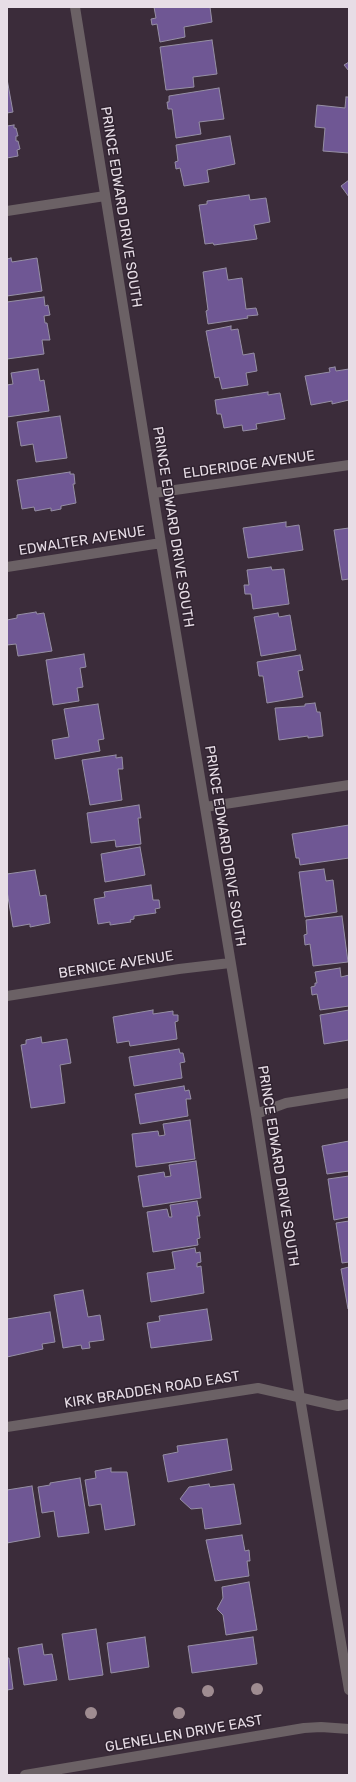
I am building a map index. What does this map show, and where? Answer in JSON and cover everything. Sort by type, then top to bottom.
[{"type":"street","name":"PRINCE EDWARD DRIVE SOUTH","points":[[75,7],[161,543],[256,1114],[300,1398],[349,1690]]},
{"type":"street","points":[[7,211],[105,196]]},
{"type":"street","name":"ELDERIDGE AVENUE","points":[[154,493],[349,465]]},
{"type":"street","name":"EDWALTER AVENUE","points":[[7,567],[161,543]]},
{"type":"street","points":[[205,807],[349,785]]},
{"type":"street","name":"BERNICE AVENUE","points":[[7,996],[179,969],[230,963]]},
{"type":"street","points":[[256,1114],[286,1103],[349,1093]]},
{"type":"street","name":"KIRK BRADDEN ROAD EAST","points":[[7,1427],[258,1388],[338,1406],[349,1404]]},
{"type":"street","name":"GLENELLEN DRIVE EAST","points":[[25,1775],[304,1728],[321,1727],[349,1729]]},
{"type":"building","points":[[154,7],[210,7],[212,22],[184,27],[185,37],[160,42],[157,24],[152,25],[151,19],[156,18]]},
{"type":"building","points":[[212,40],[217,74],[193,77],[194,87],[166,90],[160,47]]},
{"type":"building","points":[[349,62],[349,71],[344,65]]},
{"type":"building","points":[[7,79],[13,112],[7,113]]},
{"type":"building","points":[[219,88],[224,119],[199,122],[201,134],[176,138],[172,109],[168,109],[167,102],[169,102],[169,96]]},
{"type":"building","points":[[346,97],[349,97],[349,153],[323,151],[325,128],[315,127],[317,105],[345,108]]},
{"type":"building","points":[[14,125],[18,136],[16,136],[16,141],[18,141],[20,149],[17,150],[18,156],[7,158],[7,126]]},
{"type":"building","points":[[230,136],[235,164],[207,170],[209,182],[184,186],[180,168],[176,169],[175,162],[178,161],[176,145]]},
{"type":"building","points":[[349,180],[349,197],[341,186]]},
{"type":"building","points":[[249,195],[250,200],[266,198],[270,222],[254,225],[257,239],[214,245],[213,243],[205,244],[199,205],[207,204],[207,201]]},
{"type":"building","points":[[11,258],[12,262],[37,258],[42,291],[7,296],[7,259]]},
{"type":"building","points":[[226,268],[228,280],[242,278],[246,309],[256,308],[258,315],[208,324],[206,311],[208,310],[203,272]]},
{"type":"building","points":[[44,297],[45,306],[48,305],[50,315],[44,316],[45,323],[47,323],[50,340],[42,340],[44,354],[7,359],[7,302]]},
{"type":"building","points":[[231,326],[231,330],[238,329],[243,355],[254,353],[257,371],[246,373],[248,385],[222,389],[219,377],[215,378],[206,331]]},
{"type":"building","points":[[335,367],[336,371],[349,369],[349,400],[332,404],[332,401],[311,405],[305,376],[330,372],[329,368]]},
{"type":"building","points":[[38,369],[40,381],[44,380],[49,411],[7,417],[7,385],[13,384],[11,373]]},
{"type":"building","points":[[268,392],[268,395],[280,393],[285,419],[256,424],[257,429],[243,431],[242,425],[224,428],[221,414],[217,414],[215,400]]},
{"type":"building","points":[[60,416],[67,458],[36,462],[33,444],[21,446],[17,422]]},
{"type":"building","points":[[70,472],[70,474],[74,474],[75,484],[73,484],[76,503],[61,506],[61,509],[51,511],[51,508],[35,511],[34,507],[22,509],[17,480]]},
{"type":"building","points":[[286,522],[286,527],[299,525],[303,550],[248,558],[243,528]]},
{"type":"building","points":[[349,528],[349,579],[342,580],[334,530]]},
{"type":"building","points":[[271,567],[272,570],[284,569],[289,604],[253,609],[251,594],[245,594],[244,585],[249,585],[247,570]]},
{"type":"building","points":[[36,612],[37,614],[44,613],[52,651],[18,656],[16,644],[7,645],[7,620],[17,618],[17,615]]},
{"type":"building","points":[[278,613],[279,617],[290,615],[296,650],[261,656],[254,617]]},
{"type":"building","points":[[84,654],[86,667],[80,668],[83,687],[77,688],[79,701],[53,705],[46,660]]},
{"type":"building","points":[[300,655],[303,670],[298,671],[303,697],[267,703],[263,676],[259,676],[257,662]]},
{"type":"building","points":[[315,703],[317,712],[320,712],[323,736],[308,738],[308,736],[279,740],[275,708],[305,706],[305,704]]},
{"type":"building","points":[[98,704],[104,739],[98,740],[100,751],[55,759],[52,740],[69,737],[64,709]]},
{"type":"building","points":[[116,755],[116,758],[122,757],[123,769],[118,769],[122,800],[90,805],[82,760]]},
{"type":"building","points":[[139,805],[141,818],[138,818],[141,844],[116,847],[115,840],[91,843],[87,813]]},
{"type":"building","points":[[349,825],[349,858],[300,865],[299,858],[296,858],[292,834]]},
{"type":"building","points":[[140,847],[145,875],[105,882],[101,854]]},
{"type":"building","points":[[324,869],[326,881],[333,880],[337,912],[305,917],[299,872]]},
{"type":"building","points":[[35,870],[40,896],[46,895],[50,923],[30,927],[30,924],[13,927],[7,891],[7,874]]},
{"type":"building","points":[[151,885],[153,900],[159,900],[160,908],[155,909],[156,913],[134,916],[134,919],[130,920],[131,922],[110,925],[110,922],[98,924],[94,899],[105,897],[104,892]]},
{"type":"building","points":[[342,916],[348,962],[313,966],[310,944],[305,945],[304,935],[307,934],[306,920]]},
{"type":"building","points":[[340,968],[341,977],[349,975],[349,1006],[320,1010],[317,994],[312,995],[311,987],[315,986],[315,983],[317,983],[315,972]]},
{"type":"building","points":[[153,1010],[153,1014],[173,1011],[173,1015],[178,1015],[178,1021],[175,1022],[177,1039],[130,1046],[129,1041],[117,1043],[113,1017]]},
{"type":"building","points":[[349,1010],[349,1040],[324,1044],[320,1015]]},
{"type":"building","points":[[41,1037],[42,1043],[67,1039],[71,1063],[60,1065],[65,1103],[31,1108],[21,1045],[26,1044],[26,1040]]},
{"type":"building","points":[[179,1049],[180,1053],[183,1053],[185,1062],[180,1063],[182,1078],[134,1086],[129,1057]]},
{"type":"building","points":[[184,1086],[185,1091],[189,1090],[191,1099],[186,1099],[188,1116],[140,1124],[135,1094]]},
{"type":"building","points":[[190,1120],[195,1159],[136,1167],[132,1134],[158,1131],[159,1136],[165,1135],[163,1124]]},
{"type":"building","points":[[349,1141],[349,1171],[327,1174],[322,1146]]},
{"type":"building","points":[[196,1161],[201,1198],[143,1207],[138,1176],[164,1172],[165,1177],[171,1176],[169,1165]]},
{"type":"building","points":[[349,1176],[349,1217],[334,1220],[328,1179]]},
{"type":"building","points":[[197,1201],[200,1216],[197,1216],[200,1238],[197,1239],[198,1245],[153,1252],[147,1212],[167,1209],[169,1217],[172,1217],[170,1205]]},
{"type":"building","points":[[349,1221],[349,1262],[342,1263],[336,1223]]},
{"type":"building","points":[[195,1248],[196,1253],[200,1252],[201,1262],[197,1263],[197,1267],[201,1266],[204,1293],[151,1302],[147,1273],[175,1269],[172,1252]]},
{"type":"building","points":[[349,1267],[349,1309],[348,1309],[341,1269]]},
{"type":"building","points":[[83,1290],[88,1317],[100,1315],[104,1340],[89,1342],[90,1348],[82,1349],[81,1345],[63,1348],[54,1295]]},
{"type":"building","points":[[207,1309],[212,1340],[151,1348],[147,1323],[160,1321],[159,1316]]},
{"type":"building","points":[[50,1312],[55,1342],[42,1344],[43,1349],[7,1357],[7,1319]]},
{"type":"building","points":[[227,1439],[232,1470],[168,1482],[163,1455],[178,1452],[177,1446]]},
{"type":"building","points":[[111,1468],[111,1472],[127,1472],[135,1525],[105,1530],[101,1504],[89,1506],[85,1480],[96,1478],[95,1471]]},
{"type":"building","points":[[80,1478],[89,1533],[58,1537],[54,1511],[42,1513],[38,1487],[50,1485],[50,1483]]},
{"type":"building","points":[[209,1484],[210,1487],[234,1484],[241,1524],[205,1529],[202,1508],[191,1509],[180,1499],[189,1487]]},
{"type":"building","points":[[32,1486],[40,1537],[7,1543],[7,1490]]},
{"type":"building","points":[[242,1535],[245,1551],[249,1550],[250,1561],[247,1561],[249,1576],[215,1581],[206,1540]]},
{"type":"building","points":[[249,1582],[257,1630],[226,1635],[223,1615],[217,1609],[223,1598],[222,1587]]},
{"type":"building","points":[[96,1629],[103,1675],[69,1680],[62,1634]]},
{"type":"building","points":[[145,1637],[149,1667],[111,1673],[107,1643]]},
{"type":"building","points":[[253,1637],[257,1664],[192,1673],[188,1646]]},
{"type":"building","points":[[42,1644],[44,1655],[52,1654],[57,1680],[24,1685],[18,1648]]},
{"type":"building","points":[[7,1658],[9,1658],[13,1689],[7,1690]]}]
